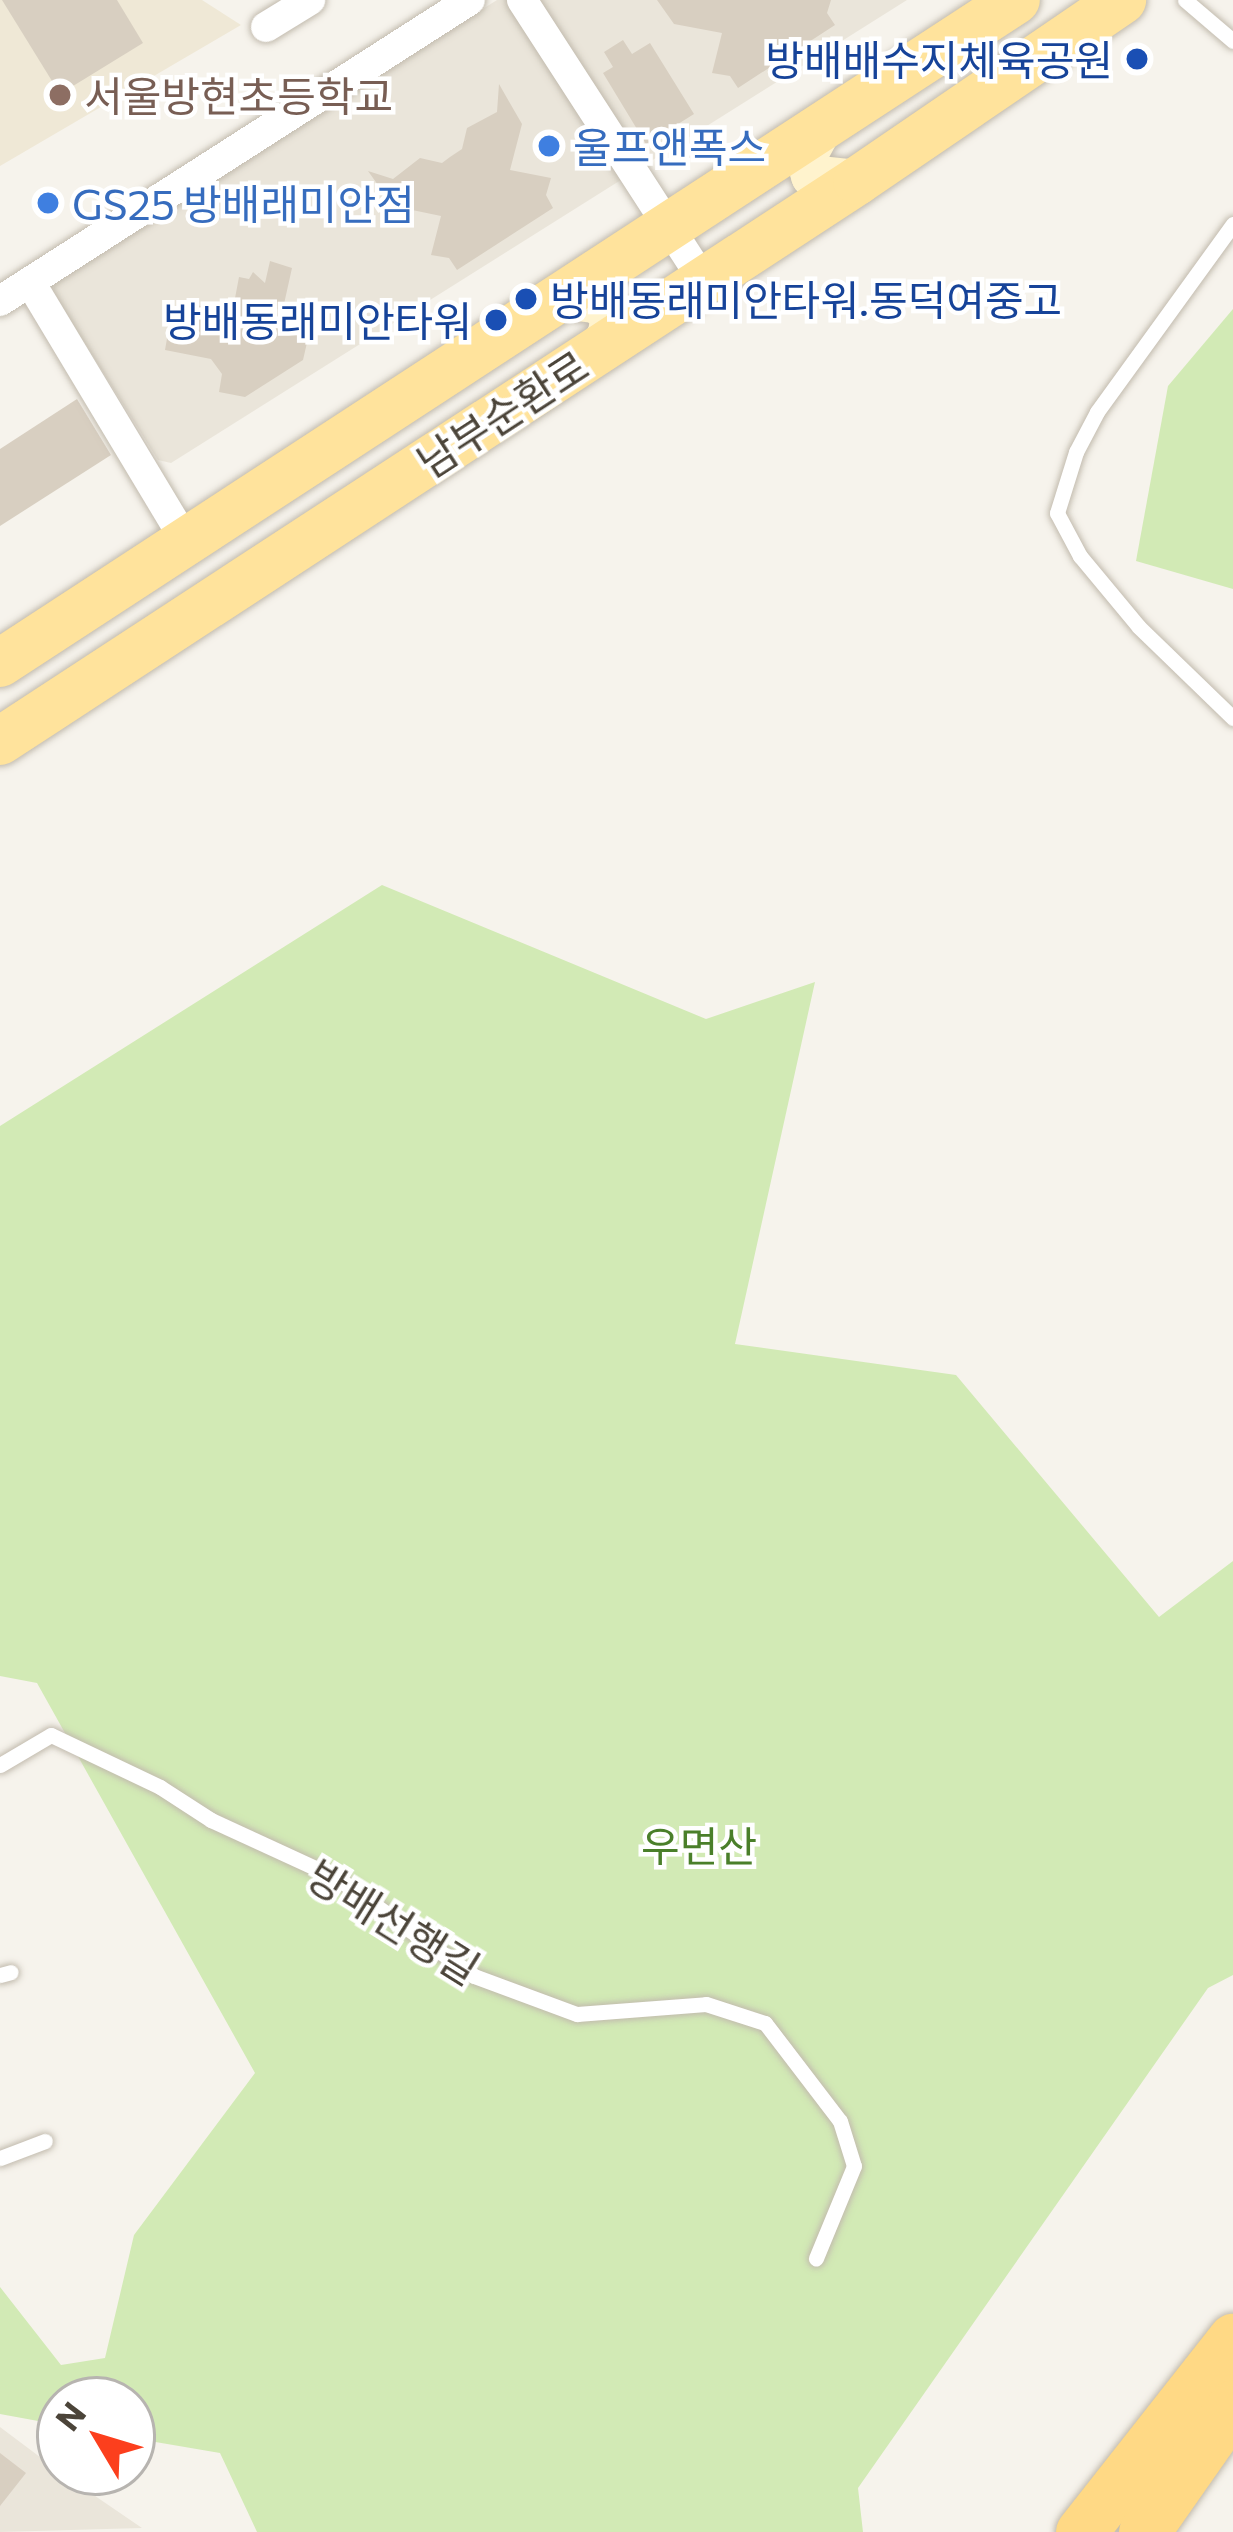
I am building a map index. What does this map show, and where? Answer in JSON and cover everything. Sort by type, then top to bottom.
[{"type":"highway","points":[[1081,2532],[1233,2339]]},
{"type":"highway","points":[[1144,2532],[1233,2405]]},
{"type":"main road","name":"남부순환로","points":[[0,663],[1016,0]]},
{"type":"main road","name":"남부순환로","points":[[0,741],[857,181],[1121,0]]},
{"type":"main road","points":[[824,125],[806,156],[812,176],[857,181]]},
{"type":"main road","points":[[561,298],[596,302],[612,314],[609,334],[599,350]]},
{"type":"street","points":[[266,26],[310,0]]},
{"type":"street","points":[[0,301],[470,0]]},
{"type":"street","points":[[523,0],[704,281]]},
{"type":"street","points":[[30,282],[186,542]]},
{"type":"lane","points":[[1185,0],[1233,40]]},
{"type":"lane","points":[[1233,224],[1097,412],[1076,452],[1057,513],[1080,556],[1139,627],[1233,718]]},
{"type":"lane","name":"방배선행길","points":[[0,1765],[51,1735],[160,1786],[211,1820],[337,1878],[474,1976],[577,2014],[706,2004],[764,2023],[840,2121],[854,2166],[816,2258]]},
{"type":"lane","points":[[0,2158],[45,2141]]},
{"type":"shaded area","name":"서울방현초등학교","points":[[0,0],[202,0],[241,25],[0,166]]},
{"type":"shaded area","points":[[497,0],[907,0],[171,463],[158,460],[53,292],[56,278]]},
{"type":"shaded area","points":[[0,2427],[36,2454],[36,2496],[95,2496],[142,2528],[0,2532]]},
{"type":"green space","points":[[1233,309],[1233,589],[1136,561],[1168,386]]},
{"type":"green space","name":"우면산","points":[[382,885],[706,1019],[815,982],[735,1344],[956,1375],[1159,1617],[1233,1561],[1233,1975],[1208,1988],[858,2488],[863,2532],[257,2532],[220,2453],[156,2442],[156,2376],[36,2376],[36,2421],[0,2414],[0,2287],[61,2365],[105,2358],[134,2235],[255,2073],[37,1683],[0,1676],[0,1126]]},
{"type":"building","points":[[2,0],[117,0],[143,43],[60,94]]},
{"type":"building","points":[[657,0],[831,0],[827,13],[835,25],[738,88],[730,76],[712,73],[722,33],[674,24]]},
{"type":"building","points":[[623,40],[632,54],[650,43],[694,114],[646,144],[603,73],[613,67],[604,52]]},
{"type":"building","points":[[499,84],[522,124],[510,170],[551,178],[546,195],[553,208],[457,270],[449,258],[431,255],[441,216],[393,206],[368,171],[393,179],[420,158],[442,163],[462,149],[467,128],[497,112]]},
{"type":"building","points":[[270,261],[292,268],[282,313],[291,329],[309,334],[303,360],[245,397],[219,392],[222,374],[211,359],[165,350],[169,327],[189,330],[186,316],[194,315],[197,305],[232,314],[239,277],[249,279],[253,272],[265,283]]},
{"type":"building","points":[[77,399],[111,455],[0,526],[0,449]]},
{"type":"building","points":[[0,2453],[26,2473],[0,2506]]},
{"type":"place","name":"방배배수지체육공원","points":[[1137,59]]},
{"type":"place","name":"서울방현초등학교","points":[[60,95]]},
{"type":"place","name":"울프앤폭스","points":[[549,146]]},
{"type":"place","name":"GS25 방배래미안점","points":[[48,203]]},
{"type":"place","name":"방배동래미안타워.동덕여중고","points":[[526,299]]},
{"type":"place","name":"방배동래미안타워","points":[[496,320]]}]
